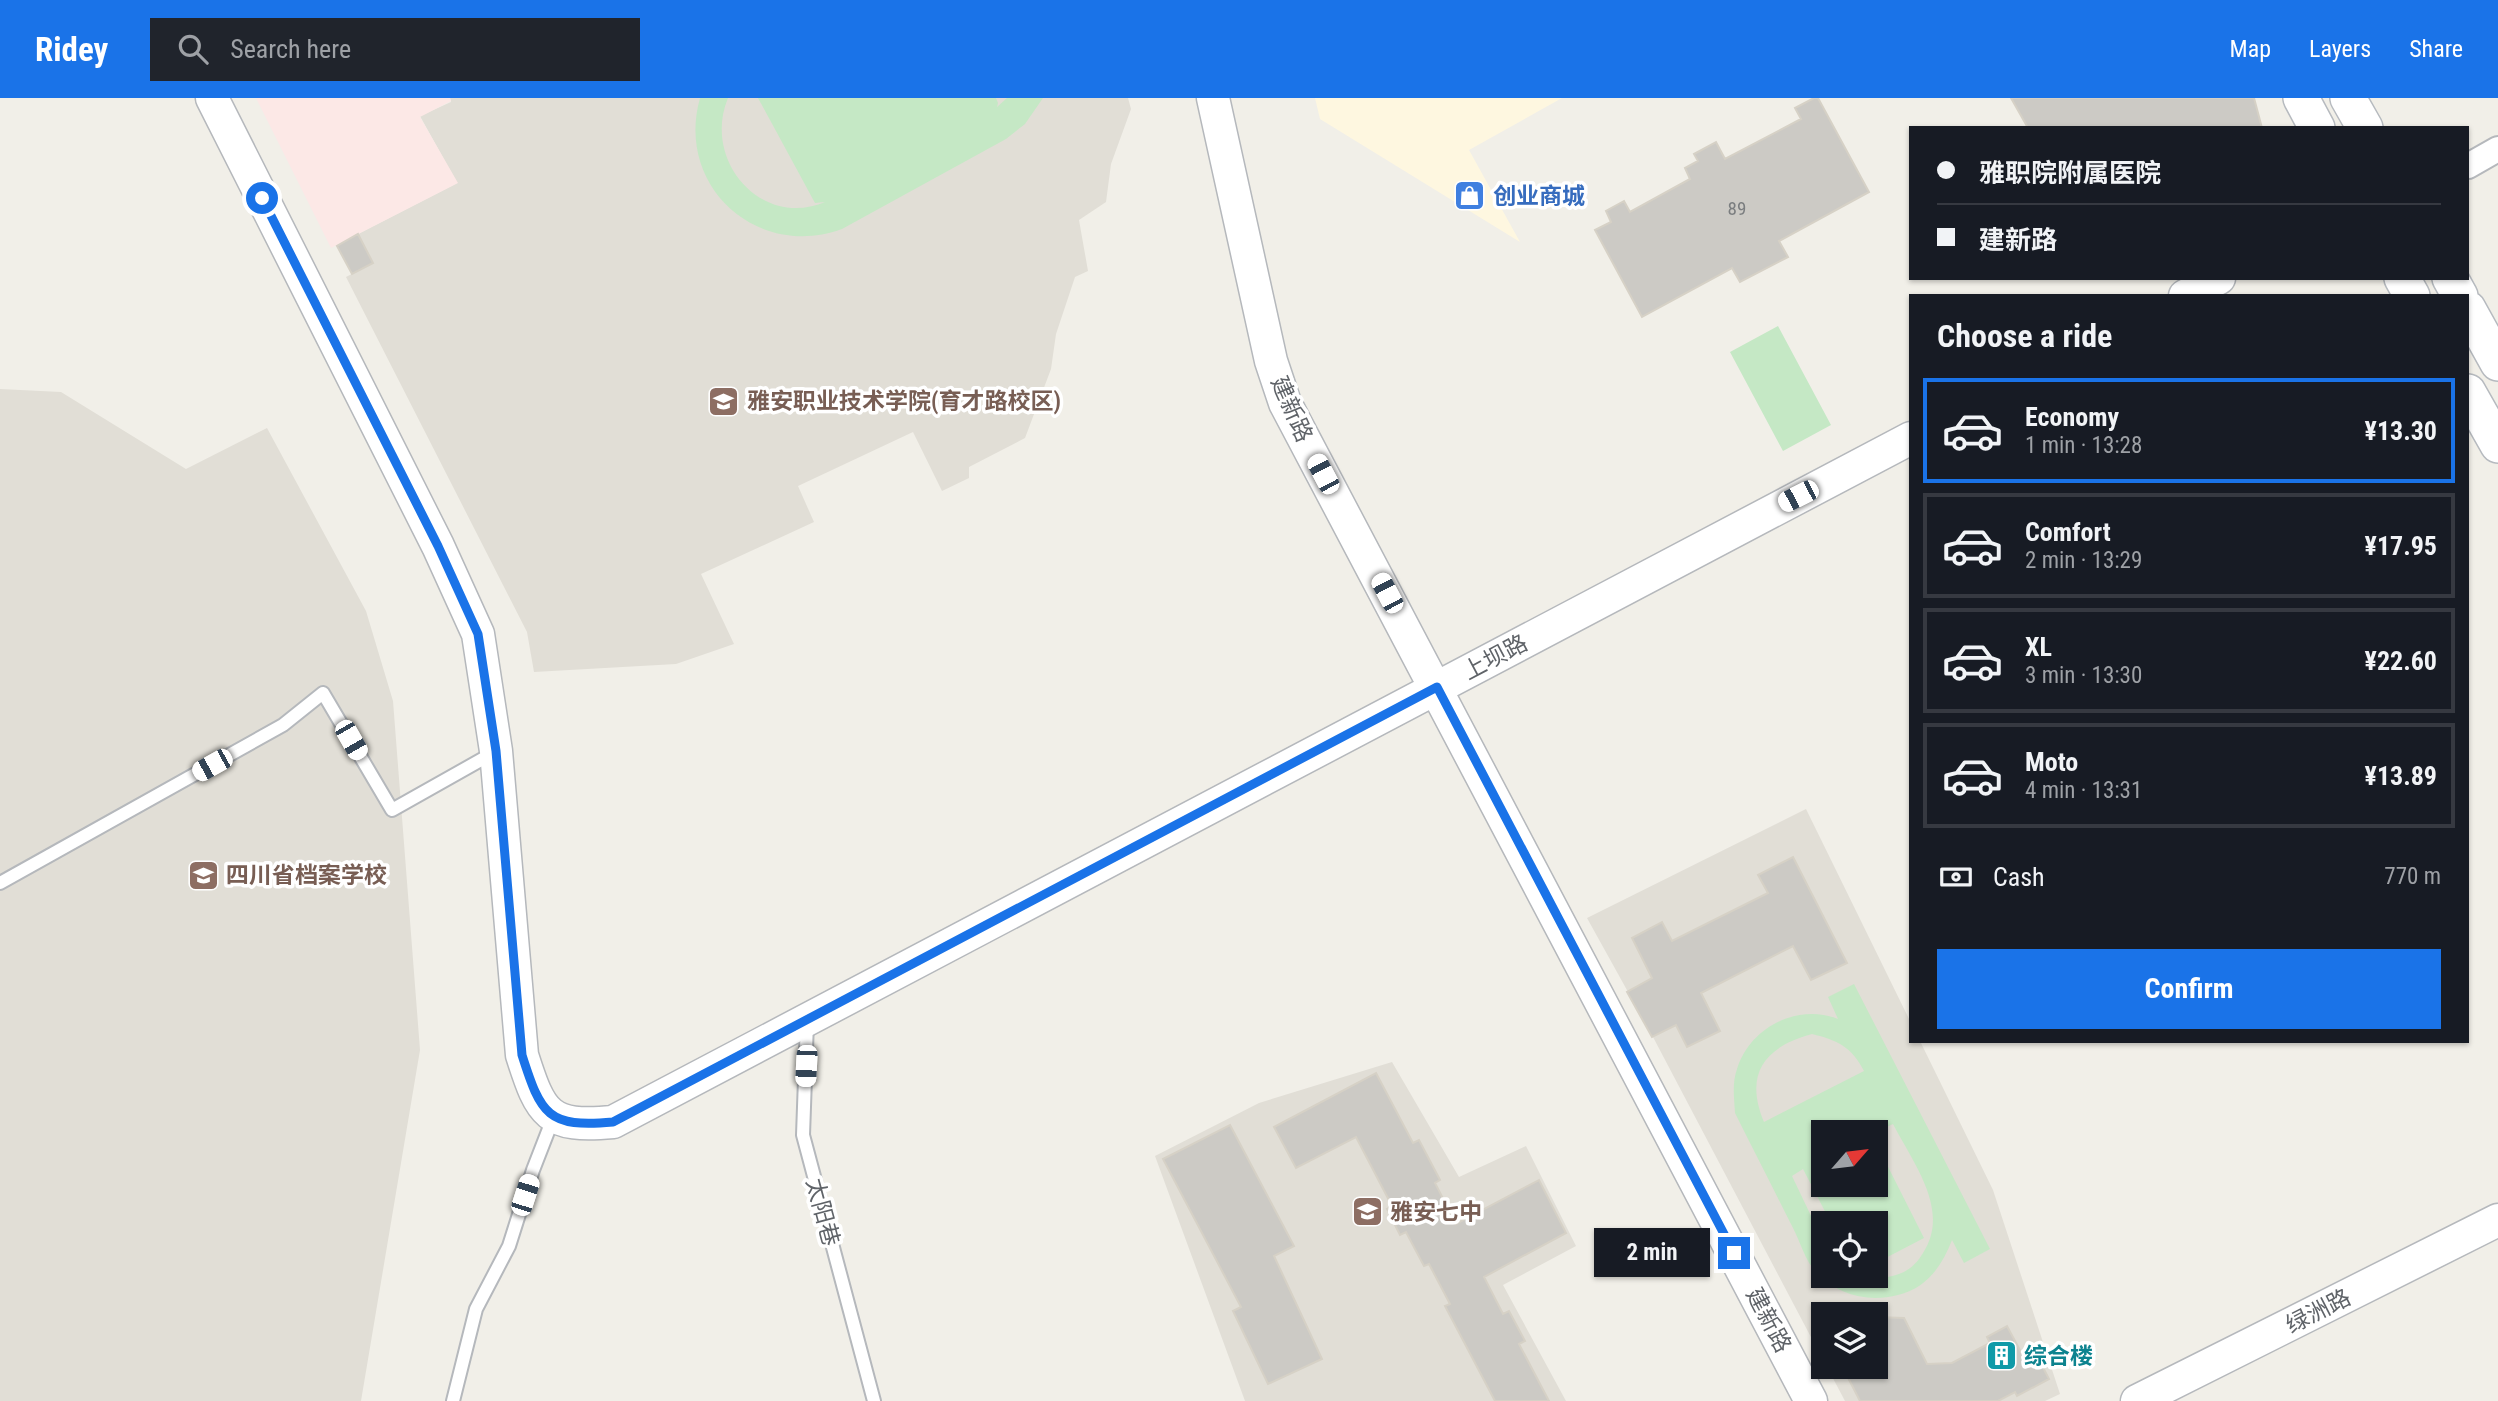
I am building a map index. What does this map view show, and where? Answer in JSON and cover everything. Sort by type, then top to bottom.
[{"type":"main road","points":[[2301,98],[2316,126]]},
{"type":"main road","points":[[2348,98],[2364,126]]},
{"type":"main road","points":[[2469,311],[2498,363]]},
{"type":"main road","points":[[2469,394],[2498,445]]},
{"type":"street","points":[[212,98],[438,546],[478,634],[496,751],[522,1055],[535,1095],[543,1108],[554,1116]]},
{"type":"street","name":"建新路","points":[[1213,98],[1271,361],[1285,403],[1811,1401]]},
{"type":"street","points":[[2469,165],[2498,149]]},
{"type":"street","points":[[2189,294],[2216,280]]},
{"type":"street","name":"上坝路","points":[[554,1116],[582,1125],[613,1122],[1909,439]]},
{"type":"street","name":"绿洲路","points":[[2137,1401],[2498,1220]]},
{"type":"lane","points":[[0,883],[282,725],[323,693],[392,810],[496,751]]},
{"type":"lane","name":"太阳巷","points":[[808,1020],[803,1135],[874,1401]]},
{"type":"lane","points":[[453,1401],[476,1309],[509,1246],[533,1170],[554,1116]]},
{"type":"shaded area","points":[[256,98],[450,98],[451,101],[420,117],[458,183],[331,248]]},
{"type":"shaded area","name":"雅安职业技术学院(育才路校区)","points":[[450,98],[1128,98],[1131,109],[1111,164],[1106,202],[1079,220],[1088,271],[1075,277],[1056,334],[1051,369],[1025,438],[969,467],[969,478],[942,491],[913,432],[798,486],[814,522],[701,574],[734,644],[676,664],[534,672],[527,632],[346,277],[373,263],[358,234],[457,183],[420,116],[451,102]]},
{"type":"shaded area","name":"创业商城","points":[[1315,98],[1562,98],[1469,150],[1520,242],[1320,119]]},
{"type":"shaded area","name":"四川省档案学校","points":[[0,389],[61,392],[186,469],[267,428],[366,611],[393,701],[420,1050],[361,1401],[0,1401]]},
{"type":"shaded area","points":[[1806,809],[1909,1019],[1909,1043],[1921,1043],[1993,1190],[2060,1394],[2045,1401],[1845,1401],[1833,1379],[1888,1379],[1888,1302],[1811,1302],[1811,1337],[1653,1037],[1587,918]]},
{"type":"shaded area","name":"雅安七中","points":[[1392,1062],[1459,1177],[1526,1146],[1576,1246],[1503,1285],[1566,1401],[1245,1401],[1155,1156],[1259,1103]]},
{"type":"green space","points":[[700,98],[728,98],[722,121],[723,144],[730,165],[743,183],[759,197],[779,206],[801,208],[825,202],[815,203],[758,98],[996,98],[997,107],[1007,98],[1043,98],[1025,124],[1006,139],[842,229],[810,236],[780,234],[753,224],[730,208],[712,186],[700,160],[695,130]]},
{"type":"green space","points":[[1778,326],[1831,425],[1783,451],[1730,352]]},
{"type":"green space","points":[[1854,984],[1990,1249],[1964,1263],[1952,1240],[1932,1275],[1917,1287],[1898,1295],[1864,1297],[1837,1288],[1888,1288],[1888,1276],[1910,1268],[1923,1253],[1931,1237],[1933,1220],[1926,1187],[1893,1124],[1888,1126],[1888,1120],[1811,1120],[1811,1184],[1803,1169],[1792,1176],[1811,1216],[1811,1267],[1735,1113],[1735,1074],[1743,1054],[1753,1041],[1777,1022],[1792,1017],[1807,1014],[1838,1019],[1828,997]],"holes":[[[1812,1034],[1829,1039],[1849,1050],[1864,1071],[1764,1122],[1756,1090],[1758,1076],[1770,1055],[1781,1046]]]},
{"type":"green space","points":[[1888,1167],[1924,1238],[1888,1257],[1888,1211],[1825,1211],[1818,1197],[1888,1197]]},
{"type":"building","points":[[1818,98],[1869,192],[1779,241],[1788,257],[1740,282],[1732,268],[1642,317],[1595,230],[1611,222],[1606,211],[1624,201],[1630,212],[1690,179],[1685,168],[1698,161],[1694,154],[1716,142],[1725,159],[1801,119],[1795,108]]},
{"type":"building","points":[[2011,98],[2254,98],[2261,126],[2027,126]]},
{"type":"building","points":[[358,234],[373,263],[352,274],[337,246]]},
{"type":"building","points":[[1793,857],[1847,963],[1811,980],[1793,946],[1701,993],[1720,1031],[1687,1047],[1676,1025],[1652,1037],[1627,992],[1652,978],[1632,938],[1662,922],[1672,941],[1768,893],[1758,875]]},
{"type":"building","points":[[1376,1073],[1413,1143],[1419,1140],[1440,1180],[1435,1183],[1456,1224],[1539,1180],[1566,1233],[1484,1277],[1503,1314],[1509,1311],[1525,1341],[1519,1344],[1549,1401],[1495,1401],[1445,1306],[1450,1304],[1429,1264],[1424,1266],[1406,1232],[1400,1235],[1387,1209],[1392,1206],[1356,1137],[1296,1168],[1274,1127]]},
{"type":"building","points":[[1230,1125],[1294,1246],[1274,1256],[1322,1359],[1268,1384],[1233,1311],[1241,1307],[1163,1159]]},
{"type":"building","name":"综合楼","points":[[1888,1317],[1904,1318],[1927,1364],[1952,1363],[1990,1343],[1987,1337],[2007,1326],[2021,1352],[2033,1348],[2049,1379],[2017,1396],[2015,1392],[1998,1401],[1860,1401],[1849,1379],[1888,1379]]},
{"type":"place","name":"创业商城","points":[[1470,196]]},
{"type":"place","name":"雅安职业技术学院(育才路校区)","points":[[724,401]]},
{"type":"place","name":"四川省档案学校","points":[[203,875]]},
{"type":"place","name":"雅安七中","points":[[1367,1212]]},
{"type":"place","name":"综合楼","points":[[2001,1356]]},
{"type":"route","points":[[262,198],[438,546],[478,634],[496,751],[522,1055],[535,1095],[543,1108],[554,1116],[582,1125],[613,1122],[1437,687],[1734,1253]]}]
